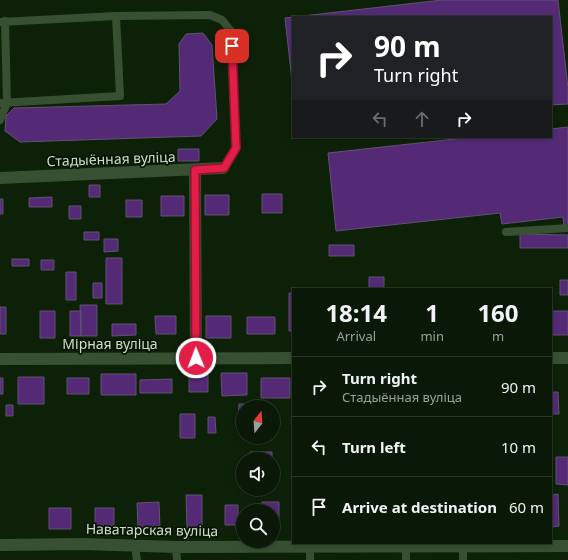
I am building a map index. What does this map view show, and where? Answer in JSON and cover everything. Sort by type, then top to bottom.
[{"type":"street","name":"Стадыённая вуліца","points":[[0,178],[224,168]]},
{"type":"street","points":[[195,170],[196,358]]},
{"type":"street","name":"Мірная вуліца","points":[[0,359],[292,358]]},
{"type":"street","points":[[552,358],[568,358]]},
{"type":"street","name":"Наватарская вуліца","points":[[0,545],[82,544],[176,547],[568,546]]},
{"type":"lane","points":[[0,120],[3,103],[3,22],[116,16],[210,15],[222,20],[232,32],[236,148],[224,168]]},
{"type":"lane","points":[[3,103],[120,96],[116,16]]},
{"type":"lane","points":[[0,168],[0,178]]},
{"type":"lane","points":[[506,232],[568,228]]},
{"type":"lane","points":[[135,546],[137,560]]},
{"type":"lane","points":[[176,547],[177,560]]},
{"type":"lane","points":[[310,547],[310,560]]},
{"type":"lane","points":[[406,547],[406,560]]},
{"type":"lane","points":[[463,547],[463,560]]},
{"type":"building","points":[[442,0],[558,0],[568,88],[568,104],[552,105],[552,16],[303,16]]},
{"type":"building","points":[[292,17],[292,81],[285,18]]},
{"type":"building","points":[[203,33],[212,45],[217,119],[201,136],[20,142],[5,131],[6,116],[14,108],[166,104],[180,91],[179,44],[186,34]]},
{"type":"building","points":[[568,127],[568,225],[564,226],[563,217],[502,224],[500,213],[336,231],[328,153],[464,138],[552,138],[552,129]]},
{"type":"building","points":[[178,149],[199,149],[199,161],[178,161]]},
{"type":"building","points":[[89,185],[100,185],[100,197],[89,197]]},
{"type":"building","points":[[262,194],[282,194],[282,213],[262,213]]},
{"type":"building","points":[[205,195],[229,195],[229,215],[205,215]]},
{"type":"building","points":[[161,196],[184,196],[184,216],[161,216]]},
{"type":"building","points":[[52,197],[52,207],[29,207],[29,198]]},
{"type":"building","points":[[0,199],[3,199],[3,214],[0,214]]},
{"type":"building","points":[[126,200],[142,200],[142,217],[126,217]]},
{"type":"building","points":[[69,206],[81,206],[81,219],[69,219]]},
{"type":"building","points":[[84,232],[99,232],[99,240],[84,240]]},
{"type":"building","points":[[520,234],[568,235],[568,248],[520,248]]},
{"type":"building","points":[[104,239],[118,239],[118,251],[104,252]]},
{"type":"building","points":[[329,245],[354,245],[354,256],[329,256]]},
{"type":"building","points":[[106,258],[122,258],[122,304],[106,304]]},
{"type":"building","points":[[12,259],[29,259],[29,266],[12,266]]},
{"type":"building","points":[[41,260],[54,260],[54,270],[41,270]]},
{"type":"building","points":[[66,272],[76,272],[76,300],[66,300]]},
{"type":"building","points":[[369,277],[384,277],[384,288],[369,288]]},
{"type":"building","points":[[560,280],[568,280],[568,295],[560,295]]},
{"type":"building","points":[[93,283],[102,283],[102,298],[93,298]]},
{"type":"building","points":[[289,293],[292,293],[292,331],[289,331]]},
{"type":"building","points":[[80,305],[97,305],[97,336],[81,336]]},
{"type":"building","points":[[0,307],[6,307],[6,334],[0,334]]},
{"type":"building","points":[[40,311],[55,311],[55,338],[40,338]]},
{"type":"building","points":[[70,311],[81,311],[81,336],[70,336]]},
{"type":"building","points":[[552,311],[568,311],[568,335],[552,335]]},
{"type":"building","points":[[155,316],[176,316],[176,334],[156,334]]},
{"type":"building","points":[[206,316],[231,316],[231,338],[206,338]]},
{"type":"building","points":[[247,317],[275,317],[275,334],[247,334]]},
{"type":"building","points":[[112,324],[136,324],[136,335],[112,336]]},
{"type":"building","points":[[221,373],[247,373],[247,395],[222,396]]},
{"type":"building","points":[[101,374],[136,374],[136,395],[101,395]]},
{"type":"building","points":[[189,375],[208,375],[208,392],[189,392]]},
{"type":"building","points":[[18,377],[44,377],[44,404],[18,404]]},
{"type":"building","points":[[0,378],[3,378],[3,394],[0,394]]},
{"type":"building","points":[[67,378],[89,378],[89,394],[67,394]]},
{"type":"building","points":[[261,378],[290,378],[290,398],[261,398]]},
{"type":"building","points":[[172,379],[172,393],[140,393],[140,380]]},
{"type":"building","points":[[552,392],[558,392],[559,414],[552,414]]},
{"type":"building","points":[[6,405],[13,405],[13,416],[6,416]]},
{"type":"building","points":[[180,414],[195,414],[195,438],[180,438]]},
{"type":"building","points":[[208,417],[215,417],[216,433],[208,433]]},
{"type":"building","points":[[556,457],[568,457],[568,485],[556,484]]},
{"type":"building","points":[[558,494],[559,526],[552,527],[552,495]]},
{"type":"building","points":[[186,495],[202,495],[202,528],[187,528]]},
{"type":"building","points":[[159,502],[160,527],[138,527],[137,503]]},
{"type":"building","points":[[262,502],[279,502],[279,504],[262,504]]},
{"type":"building","points":[[225,505],[236,505],[236,525],[225,525]]},
{"type":"building","points":[[49,508],[71,508],[71,529],[49,529]]},
{"type":"building","points":[[95,508],[114,508],[114,526],[95,526]]},
{"type":"route","points":[[196,358],[195,170],[224,168],[236,148],[232,46]]}]
